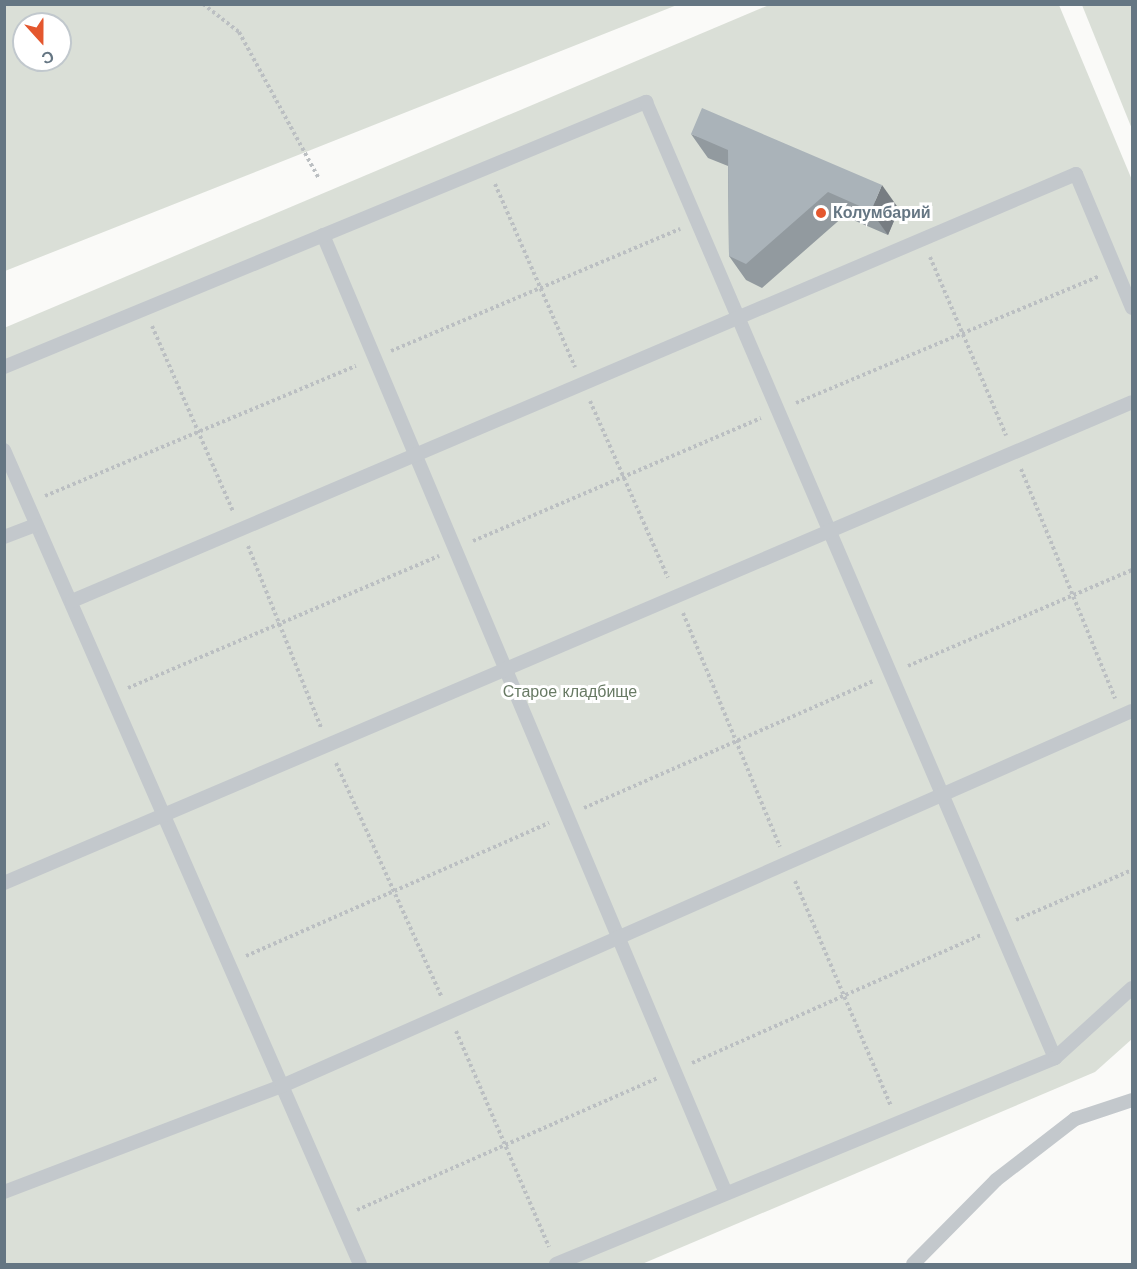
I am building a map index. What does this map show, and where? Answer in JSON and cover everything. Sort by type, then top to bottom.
[{"type":"lane","points":[[4,367],[145,310],[487,165],[646,102],[778,411],[833,533],[1055,1058]]},
{"type":"lane","points":[[72,600],[242,531],[418,456],[582,382],[1076,174],[1132,308]]},
{"type":"lane","points":[[323,235],[418,456],[505,670],[726,1193]]},
{"type":"lane","points":[[4,883],[329,748],[505,670],[833,533],[1014,451],[1132,402]]},
{"type":"lane","points":[[4,450],[35,525],[72,600],[111,695],[166,815],[360,1264]]},
{"type":"lane","points":[[4,537],[35,525]]},
{"type":"lane","points":[[4,1192],[282,1086],[785,860],[1127,713]]},
{"type":"lane","points":[[556,1264],[897,1121],[1055,1058],[1132,988]]},
{"type":"lane","points":[[913,1264],[996,1180],[1075,1119],[1132,1100]]},
{"type":"path","points":[[203,4],[239,32],[319,179]]},
{"type":"path","points":[[487,165],[620,475],[677,599],[734,740],[897,1121]]},
{"type":"path","points":[[922,240],[1014,451],[1072,596],[1127,713]]},
{"type":"path","points":[[111,695],[280,624],[620,475],[1116,269]]},
{"type":"path","points":[[145,310],[242,531],[329,748],[396,891],[556,1264]]},
{"type":"path","points":[[229,964],[734,740],[1132,570]]},
{"type":"path","points":[[340,1218],[843,994],[1132,870]]},
{"type":"green space","points":[[5,4],[677,5],[5,271]]},
{"type":"green space","name":"Старое кладбище","points":[[769,5],[1059,5],[1132,180],[1132,1039],[1095,1072],[642,1264],[5,1264],[4,328]]},
{"type":"green space","points":[[1082,5],[1132,5],[1132,129]]},
{"type":"building","points":[[702,108],[882,185],[871,211],[828,192],[746,264],[729,256],[728,150],[691,134]]},
{"type":"place","name":"Колумбарий","points":[[821,213]]}]
